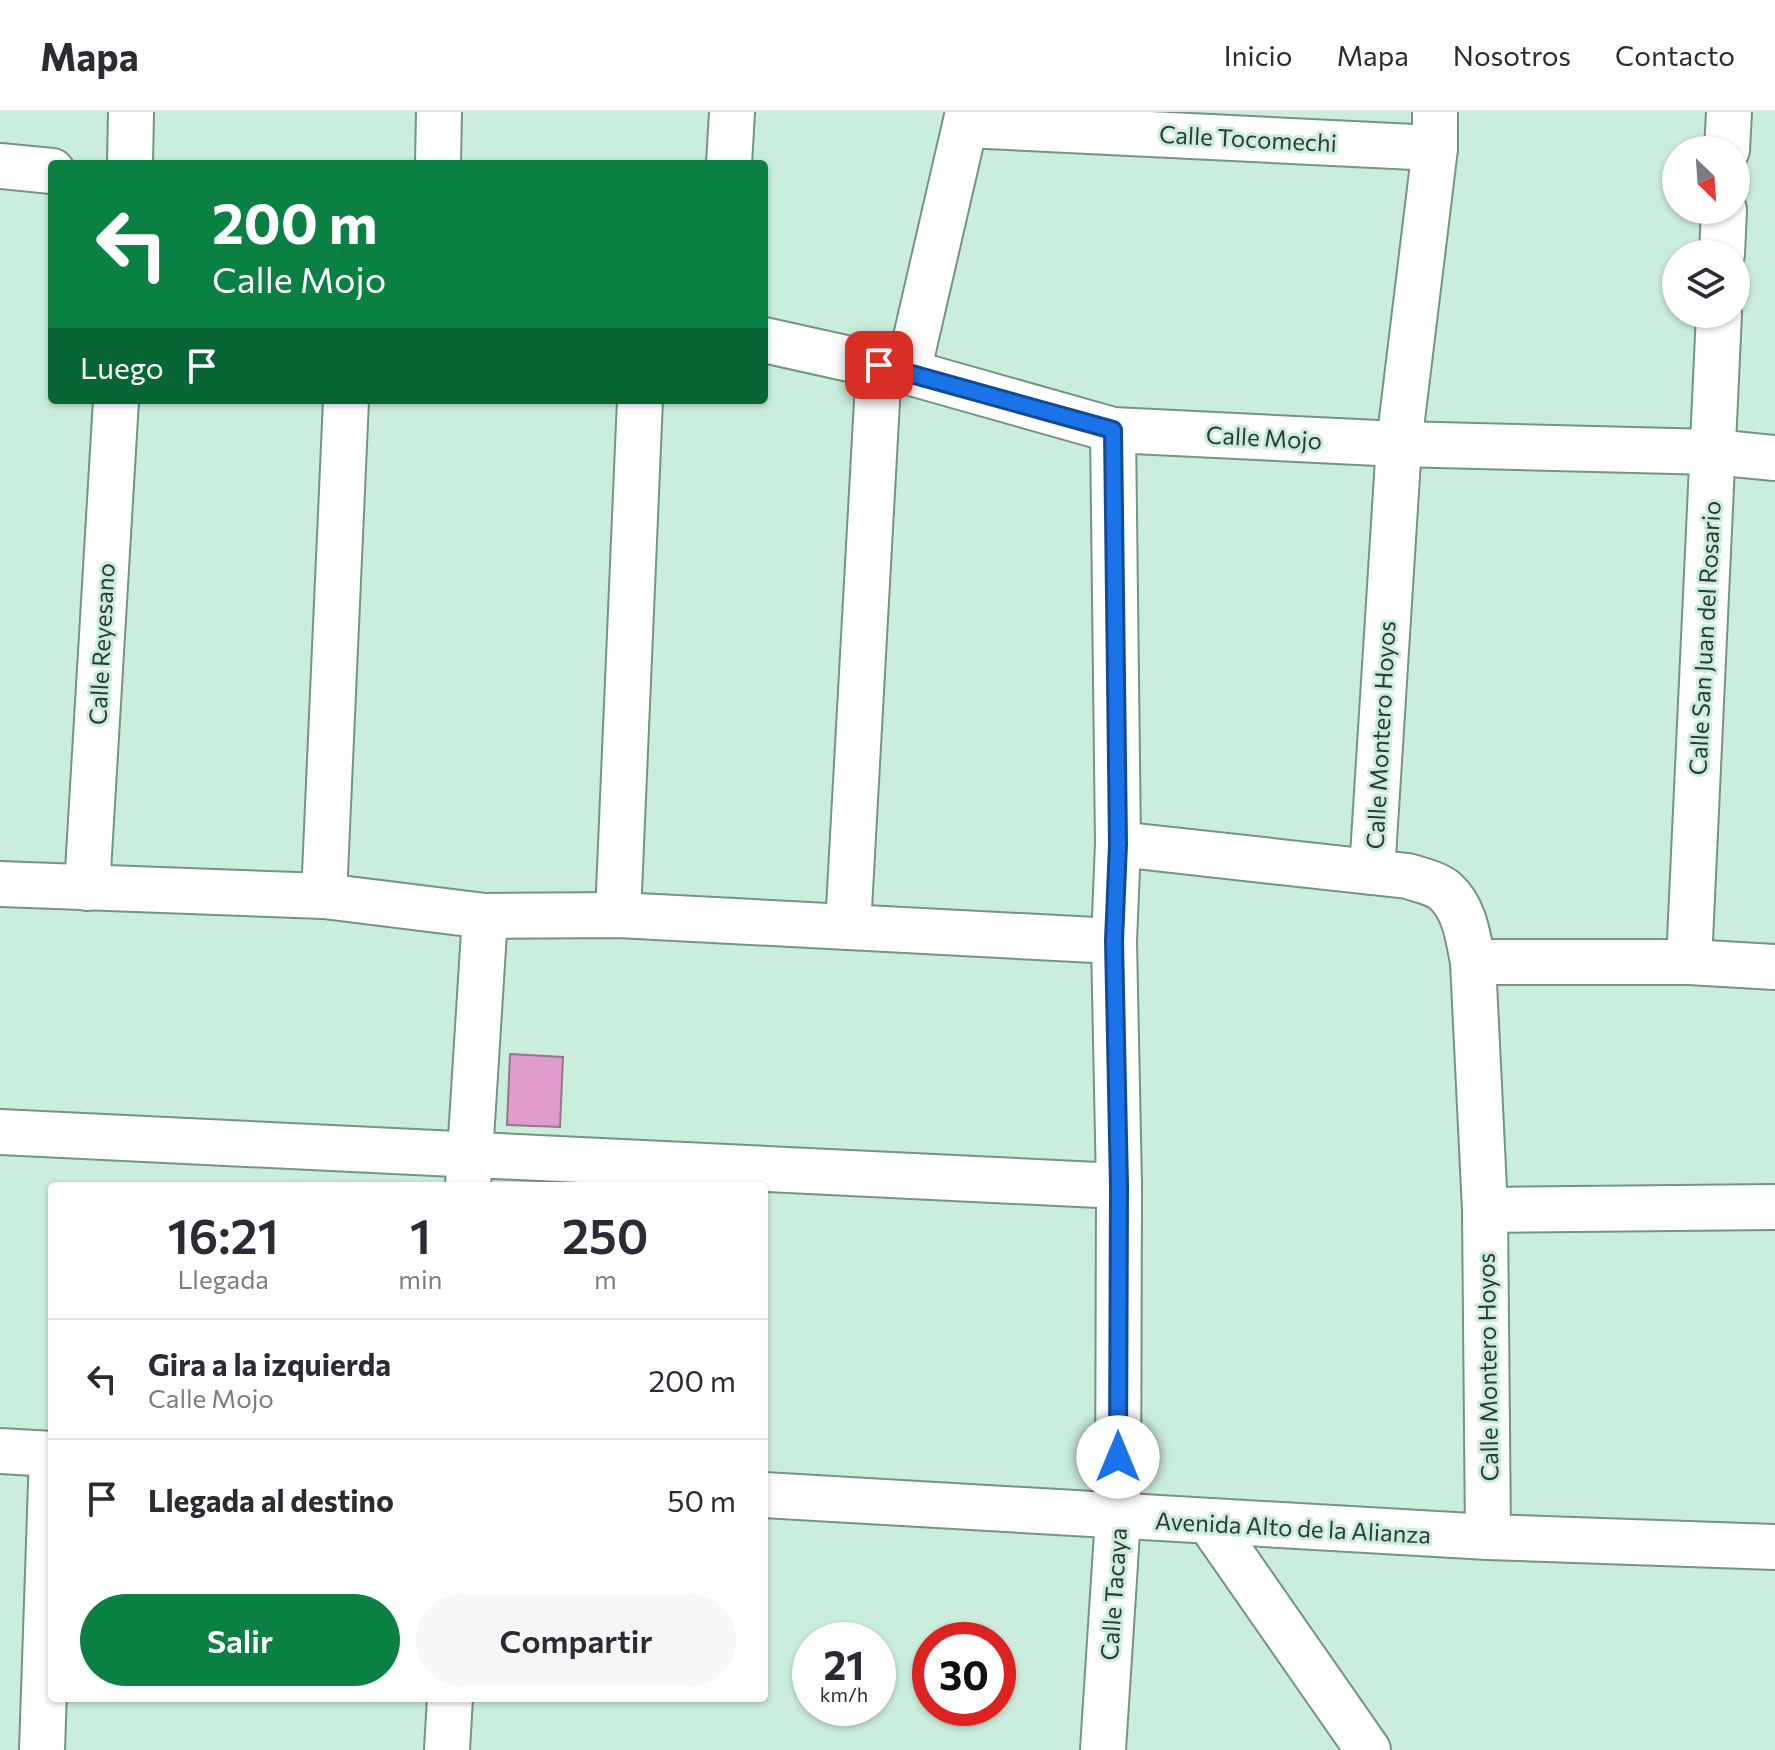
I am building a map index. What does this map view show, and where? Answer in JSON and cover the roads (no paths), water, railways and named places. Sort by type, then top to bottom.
[{"type":"street","points":[[130,160],[131,112]]},
{"type":"street","points":[[438,160],[439,112]]},
{"type":"street","points":[[729,160],[732,112]]},
{"type":"street","points":[[1728,136],[1729,112]]},
{"type":"street","points":[[848,927],[893,369],[967,118]]},
{"type":"street","name":"Calle Tocomechi","points":[[967,118],[1435,130]]},
{"type":"street","name":"Calle Montero Hoyos","points":[[1435,130],[1399,444],[1372,872],[1408,876],[1443,889],[1458,907],[1473,962],[1485,1210],[1488,1537]]},
{"type":"street","points":[[0,166],[48,171]]},
{"type":"street","name":"Calle San Juan del Rosario","points":[[1689,962],[1718,328]]},
{"type":"street","name":"Calle Mojo","points":[[768,341],[893,369],[1113,430],[1399,444],[1713,452],[1775,458]]},
{"type":"street","name":"Calle Reyesano","points":[[87,888],[116,404]]},
{"type":"street","points":[[324,896],[346,404]]},
{"type":"street","points":[[618,915],[640,404]]},
{"type":"street","name":"Calle Tacaya","points":[[1103,1750],[1118,1517],[1119,1186],[1114,941],[1118,844],[1113,430]]},
{"type":"street","points":[[1118,844],[1372,872]]},
{"type":"street","points":[[0,884],[324,896],[485,916],[618,915],[1114,941]]},
{"type":"street","points":[[468,1170],[485,916]]},
{"type":"street","points":[[1473,962],[1689,962],[1775,967]]},
{"type":"street","points":[[0,1132],[468,1170],[1119,1186]]},
{"type":"street","points":[[1485,1210],[1775,1207]]},
{"type":"street","points":[[0,1451],[48,1454]]},
{"type":"street","name":"Avenida Alto de la Alianza","points":[[768,1495],[1210,1523],[1775,1547]]},
{"type":"street","points":[[1210,1523],[1368,1750]]},
{"type":"street","points":[[42,1750],[48,1572]]},
{"type":"street","points":[[447,1750],[450,1702]]}]
